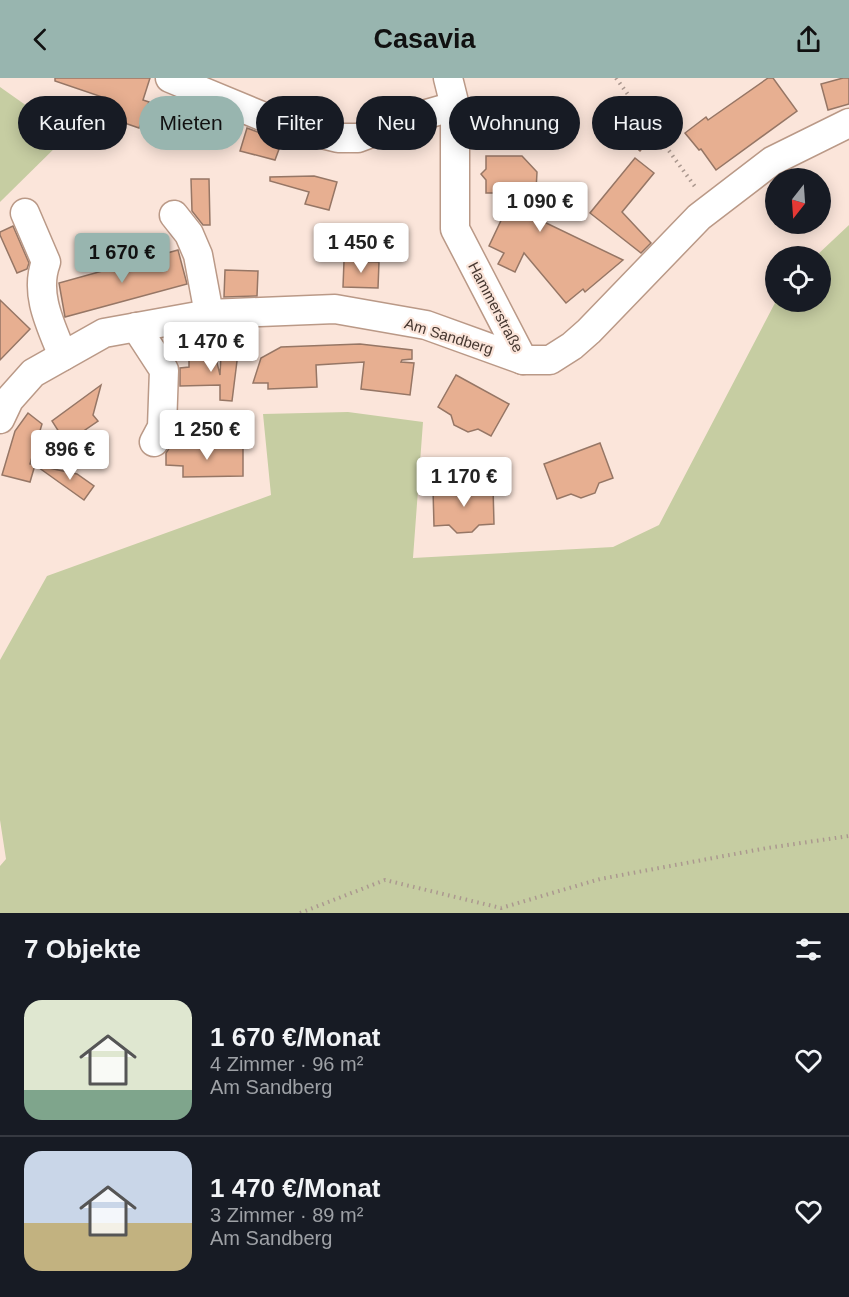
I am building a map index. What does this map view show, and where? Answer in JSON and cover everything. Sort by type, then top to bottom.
[{"type":"street","points":[[170,78],[281,124],[338,138],[358,138],[409,119],[449,108]]},
{"type":"street","name":"Hammerstraße","points":[[448,78],[452,96]]},
{"type":"street","name":"Am Sandberg","points":[[0,419],[9,400],[33,373],[104,333],[209,314],[335,309],[426,325],[523,360],[549,360],[572,346],[589,331],[699,217],[772,161],[849,123]]},
{"type":"street","name":"Hammerstraße","points":[[455,150],[455,229],[523,360]]},
{"type":"street","points":[[25,213],[46,262],[40,276],[41,295],[63,356]]},
{"type":"street","points":[[174,215],[189,234],[198,255],[209,314]]},
{"type":"street","points":[[136,327],[164,370],[162,427],[154,442]]},
{"type":"path","points":[[616,78],[687,177],[712,207]]},
{"type":"path","points":[[300,913],[384,880],[501,908],[600,879],[767,848],[849,836]]},
{"type":"green space","points":[[0,87],[18,100],[18,150],[53,150],[0,202]]},
{"type":"green space","points":[[849,225],[849,913],[0,913],[0,866],[6,859],[0,820],[0,660],[47,576],[271,495],[263,414],[348,412],[423,422],[413,558],[613,547],[659,525],[770,312],[831,312],[831,246],[827,246]]},
{"type":"building","points":[[55,78],[150,78],[144,96],[139,96],[139,128],[127,124],[127,96],[99,96],[55,81]]},
{"type":"building","points":[[768,78],[773,78],[797,111],[716,170],[701,149],[699,150],[685,133],[706,117],[708,120]]},
{"type":"building","points":[[849,78],[849,104],[828,110],[821,84]]},
{"type":"building","points":[[247,128],[256,131],[256,150],[279,150],[275,160],[240,151],[244,150]]},
{"type":"building","points":[[486,156],[522,156],[537,172],[536,191],[543,191],[542,221],[623,260],[585,292],[583,289],[566,303],[524,253],[515,272],[498,264],[504,253],[489,246],[514,193],[486,193],[486,180],[481,174],[486,169]]},
{"type":"building","points":[[635,158],[654,173],[622,212],[651,243],[641,253],[590,213]]},
{"type":"building","points":[[314,176],[337,182],[329,210],[305,204],[309,192],[270,181],[270,177]]},
{"type":"building","points":[[191,179],[209,179],[210,225],[203,225],[192,211]]},
{"type":"building","points":[[13,226],[29,263],[27,269],[17,273],[0,235],[0,232]]},
{"type":"building","points":[[178,250],[187,284],[65,317],[59,283]]},
{"type":"building","points":[[344,261],[379,262],[378,288],[343,287]]},
{"type":"building","points":[[225,270],[258,271],[257,296],[224,297]]},
{"type":"building","points":[[0,300],[30,329],[0,360]]},
{"type":"building","points":[[360,344],[412,350],[412,359],[401,362],[414,363],[410,395],[361,389],[364,362],[316,365],[317,387],[268,389],[268,383],[253,383],[261,358],[281,347]]},
{"type":"building","points":[[238,353],[232,401],[220,400],[220,385],[180,386],[180,368],[189,367],[189,355],[215,354],[220,375],[221,354]]},
{"type":"building","points":[[456,375],[509,404],[491,436],[478,429],[468,432],[454,425],[451,415],[438,407]]},
{"type":"building","points":[[101,385],[93,415],[98,421],[66,443],[52,421]]},
{"type":"building","points":[[28,413],[42,424],[30,464],[35,465],[30,482],[2,475],[15,431]]},
{"type":"building","points":[[600,443],[613,478],[599,483],[595,493],[581,498],[571,494],[557,499],[544,464]]},
{"type":"building","points":[[243,446],[243,476],[183,477],[183,466],[166,465],[166,453],[170,447]]},
{"type":"building","points":[[35,465],[77,474],[94,486],[84,500]]},
{"type":"building","points":[[493,487],[494,524],[479,525],[472,532],[457,533],[449,525],[434,526],[433,489]]}]
